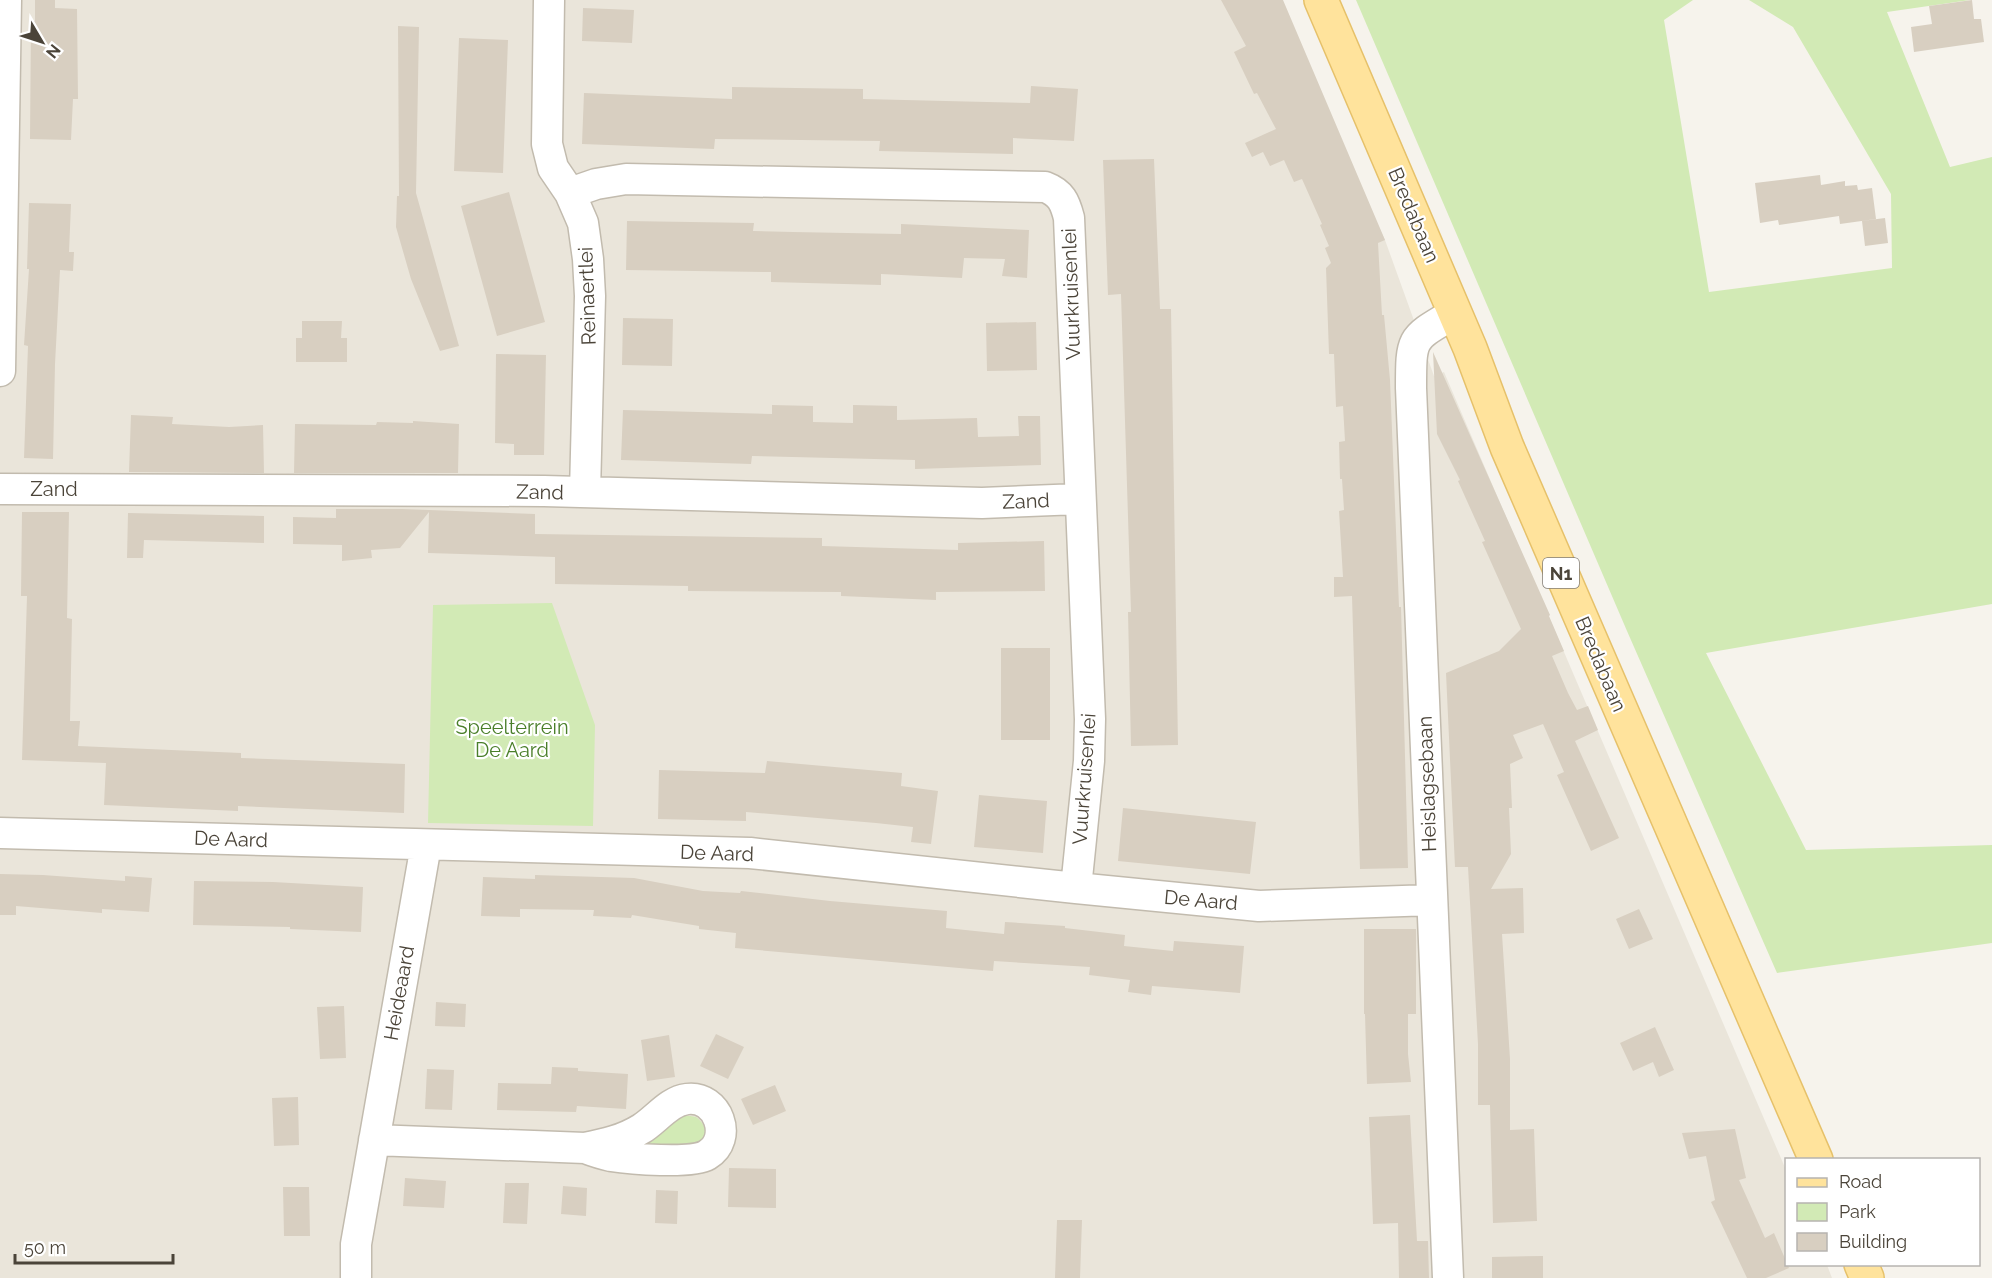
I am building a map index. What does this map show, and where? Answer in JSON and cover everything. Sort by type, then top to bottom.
[{"type":"main road","name":"Bredabaan","points":[[1321,0],[1455,313],[1507,447],[1815,1158]]},
{"type":"street","points":[[0,371],[6,0]]},
{"type":"street","name":"Reinaertlei","points":[[549,0],[547,144],[554,168],[570,194],[583,223],[588,259],[590,296],[585,492]]},
{"type":"street","name":"Vuurkruisenlei","points":[[570,194],[596,184],[626,180],[1045,187],[1055,191],[1065,201],[1069,218],[1079,500],[1090,718],[1089,761],[1076,888]]},
{"type":"street","name":"Heislagsebaan","points":[[1448,1278],[1411,354],[1415,342],[1422,333],[1455,313]]},
{"type":"street","name":"Zand","points":[[0,489],[585,492],[982,502],[1079,500]]},
{"type":"street","name":"De Aard","points":[[0,833],[750,853],[1259,906],[1432,900]]},
{"type":"street","name":"Heideaard","points":[[356,1278],[356,1244],[426,845]]},
{"type":"street","points":[[374,1140],[585,1148]]},
{"type":"shaded area","points":[[0,0],[1273,0],[1385,240],[1434,376],[1444,372],[1785,1168],[1785,1266],[1827,1266],[1832,1278],[0,1278]]},
{"type":"green space","points":[[1356,0],[1693,0],[1664,20],[1709,292],[1892,268],[1891,194],[1793,27],[1749,0],[1970,0],[1887,12],[1950,167],[1992,157],[1992,604],[1706,653],[1806,850],[1992,845],[1992,943],[1777,973],[1627,631]]},
{"type":"green space","name":"Speelterrein De Aard","points":[[552,603],[595,725],[593,826],[428,823],[433,605]]},
{"type":"green space","points":[[679,1114],[696,1117],[703,1124],[705,1135],[700,1148],[622,1147]]},
{"type":"building","points":[[35,0],[55,0],[55,8],[77,9],[78,99],[73,99],[71,140],[30,139],[31,21],[35,21]]},
{"type":"building","points":[[1221,0],[1283,0],[1385,240],[1378,243],[1382,315],[1384,315],[1390,380],[1399,607],[1401,607],[1408,868],[1360,869],[1352,596],[1334,597],[1334,577],[1343,577],[1339,511],[1344,510],[1339,442],[1345,441],[1343,406],[1336,407],[1334,354],[1329,354],[1326,268],[1331,263],[1325,248],[1329,246],[1302,179],[1294,182],[1284,160],[1270,166],[1263,152],[1252,157],[1245,143],[1276,129],[1257,93],[1254,94],[1234,52],[1246,46]]},
{"type":"building","points":[[1972,0],[1974,19],[1981,19],[1984,42],[1914,52],[1911,27],[1932,24],[1929,6]]},
{"type":"building","points":[[583,8],[634,10],[632,43],[582,41]]},
{"type":"building","points":[[398,26],[419,27],[416,193],[459,346],[440,351],[411,279],[396,227],[397,196],[399,196]]},
{"type":"building","points":[[459,38],[508,40],[503,173],[454,171]]},
{"type":"building","points":[[1031,86],[1078,89],[1074,141],[1013,138],[1013,154],[879,151],[880,141],[715,139],[714,149],[582,144],[584,93],[732,99],[732,87],[863,89],[863,99],[1030,103]]},
{"type":"building","points":[[1154,159],[1160,309],[1171,309],[1178,745],[1131,746],[1128,612],[1131,612],[1121,294],[1108,295],[1103,160]]},
{"type":"building","points":[[1820,175],[1821,185],[1845,181],[1845,186],[1857,185],[1858,190],[1872,188],[1876,219],[1840,224],[1839,216],[1779,225],[1778,220],[1760,223],[1755,183]]},
{"type":"building","points":[[509,192],[545,322],[497,336],[461,206]]},
{"type":"building","points":[[29,203],[71,204],[69,252],[74,252],[73,271],[60,270],[53,459],[24,458],[28,346],[24,345],[29,269],[27,269]]},
{"type":"building","points":[[1885,218],[1888,243],[1865,246],[1862,221]]},
{"type":"building","points":[[627,221],[754,223],[753,231],[793,232],[901,234],[901,224],[1029,230],[1027,278],[1002,276],[1005,259],[964,258],[962,278],[881,274],[881,285],[771,282],[771,272],[626,270]]},
{"type":"building","points":[[623,318],[673,319],[672,366],[622,365]]},
{"type":"building","points":[[302,321],[342,321],[341,338],[347,338],[347,362],[296,362],[296,338],[302,338]]},
{"type":"building","points":[[1036,322],[1037,370],[987,371],[986,323]]},
{"type":"building","points":[[1433,352],[1550,615],[1564,651],[1552,656],[1568,693],[1577,710],[1588,706],[1598,730],[1575,741],[1619,838],[1591,851],[1557,775],[1564,772],[1543,724],[1513,735],[1523,758],[1510,764],[1511,854],[1491,889],[1523,888],[1524,933],[1502,934],[1510,1059],[1510,1130],[1534,1129],[1537,1221],[1493,1223],[1490,1105],[1478,1105],[1478,1044],[1468,867],[1455,867],[1446,673],[1499,651],[1521,629],[1482,542],[1485,541],[1458,481],[1460,480],[1437,434]]},
{"type":"building","points":[[496,354],[546,355],[544,455],[514,455],[514,444],[495,443]]},
{"type":"building","points":[[772,405],[813,406],[813,422],[853,423],[853,405],[897,406],[897,420],[977,418],[978,437],[1019,436],[1018,416],[1040,416],[1041,465],[915,469],[915,460],[752,456],[751,464],[621,460],[623,410],[772,414]]},
{"type":"building","points":[[131,415],[173,417],[172,424],[229,427],[263,425],[264,473],[129,472]]},
{"type":"building","points":[[413,421],[459,424],[458,473],[294,473],[295,424],[376,425],[377,422],[413,423]]},
{"type":"building","points":[[336,509],[535,514],[535,534],[822,538],[822,546],[958,550],[958,543],[1044,541],[1045,591],[936,592],[936,600],[841,596],[841,592],[688,591],[688,586],[555,584],[555,557],[428,553],[429,512],[400,548],[371,550],[372,558],[342,561],[342,545],[293,544],[293,517],[336,518]]},
{"type":"building","points":[[22,512],[69,512],[67,618],[72,619],[70,721],[80,721],[78,746],[241,753],[241,758],[405,764],[404,813],[238,806],[238,811],[104,805],[106,763],[22,760],[27,596],[21,596]]},
{"type":"building","points":[[128,513],[264,516],[264,543],[144,540],[143,558],[127,558]]},
{"type":"building","points":[[1001,648],[1050,648],[1050,740],[1001,740]]},
{"type":"building","points":[[767,761],[902,773],[901,786],[938,791],[931,844],[911,842],[913,827],[876,823],[746,812],[746,821],[658,819],[659,770],[765,773]]},
{"type":"building","points":[[979,795],[1047,801],[1043,853],[974,847]]},
{"type":"building","points":[[1123,808],[1256,822],[1250,874],[1118,861]]},
{"type":"building","points":[[0,874],[125,881],[125,876],[152,878],[149,912],[102,909],[102,913],[16,906],[16,915],[0,915]]},
{"type":"building","points":[[535,875],[634,878],[703,891],[740,893],[741,891],[947,911],[946,928],[1004,934],[1005,922],[1065,926],[1065,928],[1125,935],[1124,946],[1173,951],[1174,941],[1244,946],[1240,993],[1152,986],[1151,995],[1128,992],[1130,980],[1089,975],[1090,967],[994,961],[993,971],[735,948],[736,933],[699,929],[699,926],[632,915],[631,918],[593,916],[594,910],[520,909],[520,917],[481,916],[483,877],[535,879]]},
{"type":"building","points":[[194,881],[273,882],[363,887],[361,932],[290,929],[290,927],[193,925]]},
{"type":"building","points":[[1639,909],[1653,939],[1629,949],[1616,919]]},
{"type":"building","points":[[1364,929],[1416,929],[1416,1014],[1408,1014],[1411,1082],[1367,1084]]},
{"type":"building","points":[[436,1002],[466,1004],[465,1027],[435,1026]]},
{"type":"building","points":[[344,1006],[346,1058],[320,1059],[317,1007]]},
{"type":"building","points":[[1655,1027],[1674,1070],[1659,1077],[1653,1062],[1633,1071],[1620,1043]]},
{"type":"building","points":[[716,1034],[744,1047],[728,1079],[700,1066]]},
{"type":"building","points":[[669,1035],[675,1077],[647,1081],[641,1040]]},
{"type":"building","points":[[552,1067],[628,1074],[626,1109],[577,1106],[576,1112],[497,1110],[498,1083],[551,1084]]},
{"type":"building","points":[[427,1069],[454,1070],[452,1110],[425,1109]]},
{"type":"building","points":[[775,1085],[786,1111],[753,1125],[741,1099]]},
{"type":"building","points":[[298,1097],[299,1145],[274,1146],[272,1098]]},
{"type":"building","points":[[1410,1115],[1417,1241],[1428,1241],[1429,1278],[1399,1278],[1398,1223],[1373,1224],[1369,1117]]},
{"type":"building","points":[[1735,1129],[1746,1178],[1739,1180],[1765,1238],[1774,1233],[1785,1259],[1785,1266],[1789,1268],[1766,1278],[1747,1278],[1711,1202],[1715,1200],[1706,1156],[1689,1159],[1682,1133]]},
{"type":"building","points":[[729,1168],[776,1169],[776,1208],[728,1207]]},
{"type":"building","points":[[405,1178],[446,1181],[444,1208],[403,1206]]},
{"type":"building","points":[[505,1183],[529,1183],[527,1224],[503,1223]]},
{"type":"building","points":[[563,1186],[587,1188],[586,1216],[561,1214]]},
{"type":"building","points":[[283,1187],[309,1187],[310,1236],[284,1236]]},
{"type":"building","points":[[656,1190],[678,1191],[677,1224],[655,1223]]},
{"type":"building","points":[[1057,1220],[1082,1220],[1080,1278],[1055,1278]]},
{"type":"building","points":[[1543,1256],[1543,1278],[1492,1278],[1492,1257]]}]
